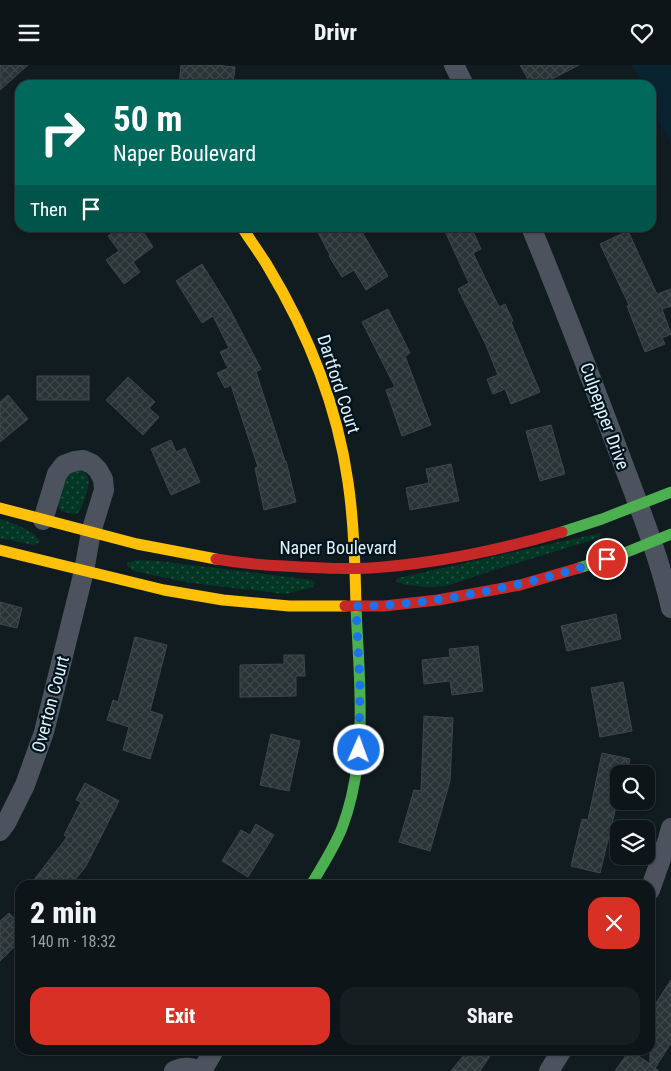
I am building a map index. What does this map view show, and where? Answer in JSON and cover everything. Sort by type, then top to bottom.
[{"type":"main road","name":"Dartford Court","points":[[245,232],[269,267],[294,313],[313,355],[326,390],[348,479],[354,538],[360,737],[358,763],[352,796],[341,831],[314,880]]},
{"type":"main road","name":"Naper Boulevard","points":[[0,508],[160,549],[222,561],[288,567],[355,568],[418,564],[508,547],[616,515],[671,492]]},
{"type":"main road","points":[[0,550],[164,590],[223,601],[289,606],[384,606],[438,600],[520,585],[593,564],[671,534]]},
{"type":"street","points":[[454,65],[462,80]]},
{"type":"street","name":"Culpepper Drive","points":[[533,232],[652,542],[671,608]]},
{"type":"street","name":"Overton Court","points":[[0,831],[25,785],[44,732],[92,532],[104,490],[103,479],[92,464],[83,460],[64,465],[57,474],[43,519]]},
{"type":"street","points":[[653,880],[671,828]]},
{"type":"street","points":[[174,1071],[186,1067],[201,1071],[211,1055]]},
{"type":"street","points":[[549,1071],[559,1055]]},
{"type":"shaded area","points":[[632,65],[671,65],[671,145],[656,114],[656,80],[640,80]]},
{"type":"green space","points":[[76,469],[85,473],[89,482],[82,507],[78,513],[74,514],[61,511],[58,505],[61,490],[68,475]]},
{"type":"green space","points":[[0,519],[27,530],[40,541],[33,545],[0,538]]},
{"type":"green space","points":[[600,533],[599,538],[446,586],[406,585],[395,581],[398,578]]},
{"type":"green space","points":[[136,560],[159,561],[312,580],[315,583],[313,587],[286,594],[191,583],[134,571],[128,567],[127,563]]},
{"type":"building","points":[[0,65],[28,65],[0,90]]},
{"type":"building","points":[[181,65],[223,65],[235,67],[234,80],[180,80]]},
{"type":"building","points":[[520,65],[579,65],[550,80],[528,80]]},
{"type":"building","points":[[114,232],[143,232],[153,247],[133,262],[140,272],[124,284],[106,260],[119,251],[108,236]]},
{"type":"building","points":[[318,232],[362,232],[388,276],[366,290],[354,270],[342,277]]},
{"type":"building","points":[[445,232],[473,232],[481,249],[473,253],[499,307],[505,304],[540,392],[511,404],[505,389],[493,394],[487,379],[498,375],[486,345],[458,289],[469,283]]},
{"type":"building","points":[[628,232],[657,294],[671,289],[671,306],[662,309],[671,334],[662,338],[665,344],[645,352],[627,306],[629,305],[600,244]]},
{"type":"building","points":[[202,264],[228,306],[261,369],[256,372],[286,461],[296,502],[264,510],[255,468],[258,467],[231,385],[225,388],[217,373],[228,368],[220,352],[229,348],[213,316],[202,323],[176,281]]},
{"type":"building","points":[[388,309],[410,353],[405,356],[431,425],[402,436],[386,390],[395,387],[362,322]]},
{"type":"building","points":[[37,376],[89,376],[89,400],[37,400]]},
{"type":"building","points":[[128,377],[155,402],[149,408],[159,417],[143,435],[106,400]]},
{"type":"building","points":[[8,395],[28,419],[0,442],[0,402]]},
{"type":"building","points":[[551,425],[565,474],[540,481],[526,431]]},
{"type":"building","points":[[171,440],[176,452],[185,448],[200,482],[171,495],[151,449]]},
{"type":"building","points":[[451,464],[459,501],[410,510],[406,488],[429,483],[426,469]]},
{"type":"building","points":[[0,602],[22,608],[17,628],[0,624]]},
{"type":"building","points":[[616,614],[621,639],[567,651],[561,626]]},
{"type":"building","points":[[135,637],[167,645],[150,711],[163,715],[150,759],[123,750],[129,727],[107,720],[113,700],[118,702]]},
{"type":"building","points":[[478,646],[483,691],[452,695],[450,681],[424,684],[422,660],[450,657],[449,649]]},
{"type":"building","points":[[284,655],[304,655],[305,676],[296,676],[296,696],[240,697],[240,665],[284,664]]},
{"type":"building","points":[[623,682],[632,731],[600,737],[591,688]]},
{"type":"building","points":[[424,716],[453,718],[450,781],[430,851],[399,842],[414,790],[421,791]]},
{"type":"building","points":[[271,734],[300,741],[289,791],[260,785]]},
{"type":"building","points":[[602,753],[630,759],[629,765],[610,765],[610,810],[615,810],[613,820],[610,820],[610,832],[600,873],[571,866],[582,819],[588,820]]},
{"type":"building","points":[[85,783],[119,801],[86,866],[75,880],[34,880],[67,837],[64,835],[81,802],[76,800]]},
{"type":"building","points":[[256,824],[274,835],[248,877],[222,861],[241,830],[250,835]]},
{"type":"building","points":[[9,913],[15,920],[15,946],[0,961],[0,921]]},
{"type":"building","points":[[671,980],[671,1043],[655,1068],[659,1071],[615,1071],[626,1055],[637,1055],[650,1064],[650,1055],[655,1055],[655,1004]]},
{"type":"building","points":[[464,1055],[491,1055],[480,1071],[451,1071]]},
{"type":"traffic: fast","points":[[562,532],[602,519],[671,492]]},
{"type":"traffic: fast","points":[[579,568],[627,552],[671,534]]},
{"type":"traffic: fast","points":[[314,880],[332,850],[342,828],[356,773],[360,718],[356,607]]},
{"type":"traffic: slow","points":[[245,232],[282,290],[307,342],[328,397],[343,453],[348,482],[353,528],[356,607]]},
{"type":"traffic: slow","points":[[0,508],[137,544],[216,559]]},
{"type":"traffic: slow","points":[[0,550],[164,590],[223,600],[289,606],[345,606]]},
{"type":"traffic: jam","points":[[216,559],[233,562],[309,567],[371,568],[428,562],[473,554],[562,532]]},
{"type":"traffic: jam","points":[[345,606],[384,606],[438,600],[520,585],[579,568]]},
{"type":"route","points":[[359,750],[360,686],[356,606],[384,606],[438,600],[520,585],[607,559]]}]
